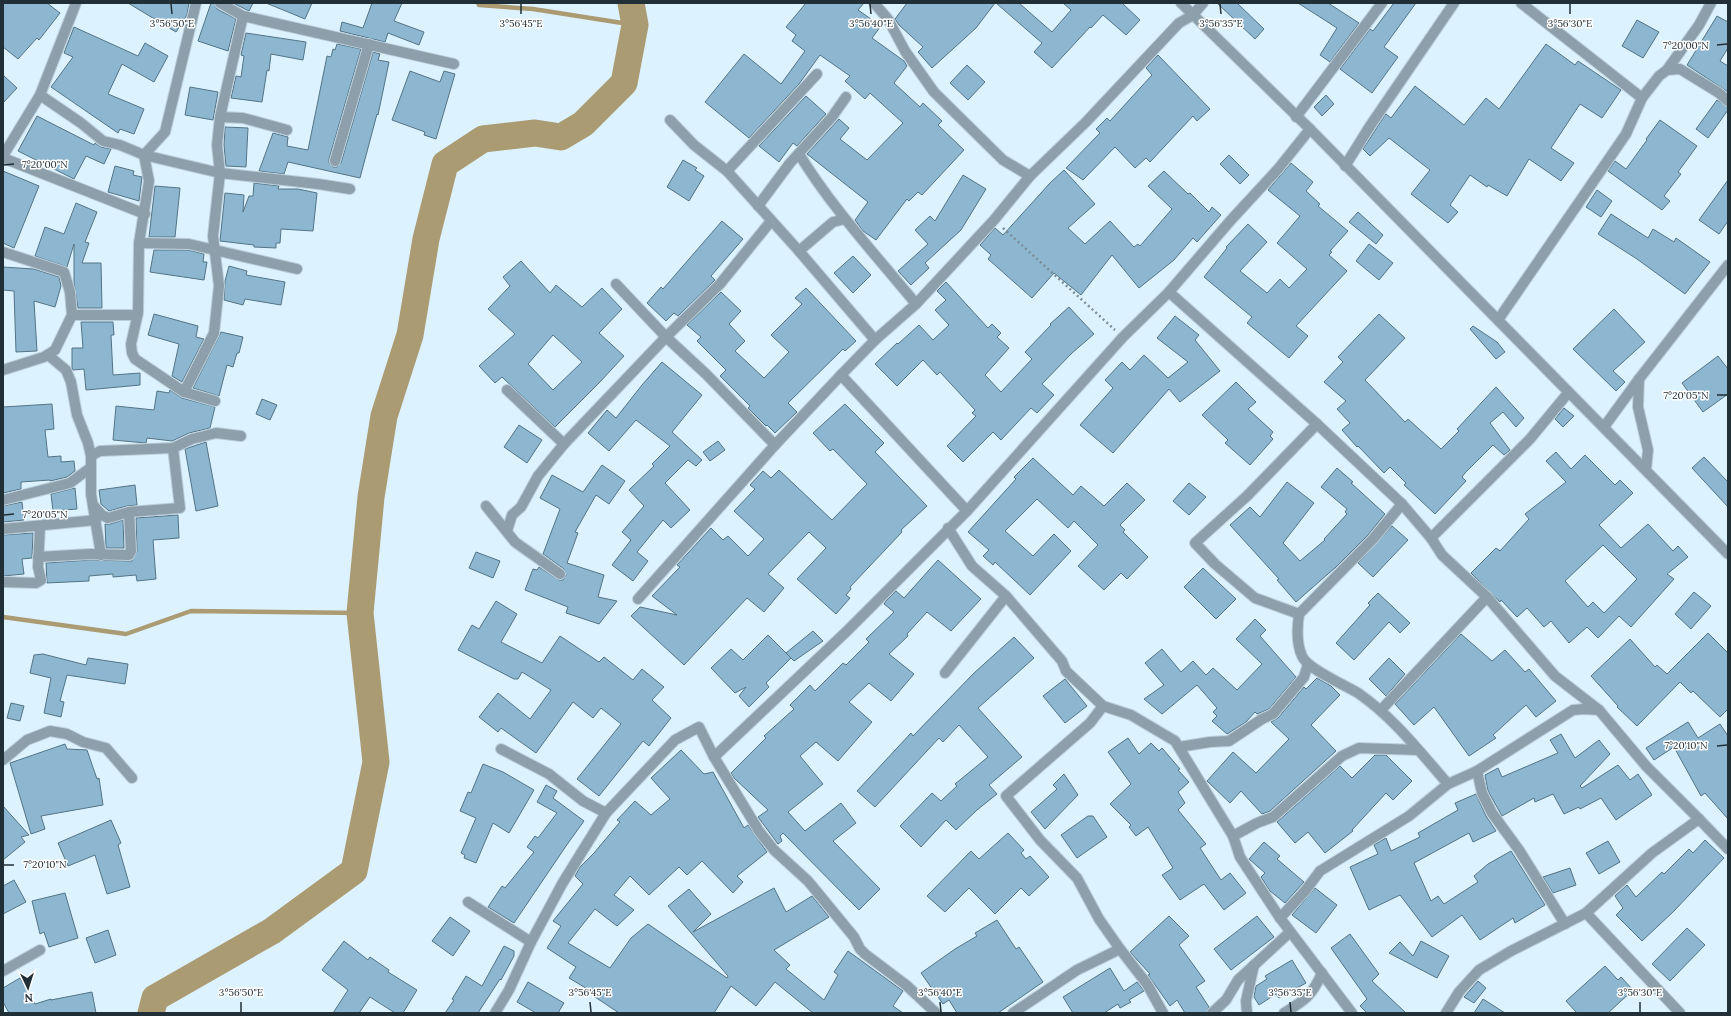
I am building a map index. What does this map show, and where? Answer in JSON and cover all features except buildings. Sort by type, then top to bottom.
[{"type":"street","points":[[76,3],[40,95],[3,157],[145,214]]},
{"type":"street","points":[[144,155],[165,132],[196,3]]},
{"type":"street","points":[[220,3],[243,16],[454,64]]},
{"type":"street","points":[[874,3],[888,19],[905,51],[934,92],[1003,160],[1030,176]]},
{"type":"street","points":[[1181,3],[1310,129],[1728,554]]},
{"type":"street","points":[[638,599],[775,446],[841,375],[875,340],[916,304],[994,220],[1030,176],[1086,122],[1179,23],[1193,15],[1203,3]]},
{"type":"street","points":[[1296,117],[1382,3]]},
{"type":"street","points":[[1345,166],[1370,126],[1454,3]]},
{"type":"street","points":[[1521,3],[1642,98]]},
{"type":"street","points":[[1498,320],[1626,134],[1642,98],[1659,76],[1668,70],[1699,25],[1711,3]]},
{"type":"street","points":[[184,392],[214,333],[219,286],[213,236],[220,173],[217,145],[220,117],[243,16]]},
{"type":"street","points":[[335,161],[369,44]]},
{"type":"street","points":[[1668,70],[1680,69],[1719,93],[1728,101]]},
{"type":"street","points":[[727,171],[817,74]]},
{"type":"street","points":[[40,95],[81,123],[103,141],[120,144],[144,155],[220,173],[350,189]]},
{"type":"street","points":[[758,206],[799,154],[832,117],[846,97]]},
{"type":"street","points":[[220,117],[243,118],[287,130]]},
{"type":"street","points":[[670,120],[694,145],[727,171],[799,251],[875,340]]},
{"type":"street","points":[[714,757],[847,631],[967,510],[1123,337],[1169,292],[1231,220],[1278,170],[1310,129]]},
{"type":"street","points":[[799,154],[809,171],[845,219],[916,304]]},
{"type":"street","points":[[144,155],[149,181],[145,214],[139,243],[137,315],[131,344],[132,353],[135,359],[184,392],[215,401]]},
{"type":"street","points":[[799,251],[833,222],[845,219]]},
{"type":"street","points":[[508,530],[512,515],[521,507],[538,476],[564,444],[666,337],[720,284],[771,221]]},
{"type":"street","points":[[139,243],[189,244],[297,269]]},
{"type":"street","points":[[3,252],[64,272],[70,292],[72,315],[55,350],[44,357],[3,370]]},
{"type":"street","points":[[1604,427],[1639,379],[1728,265]]},
{"type":"street","points":[[616,284],[666,337],[706,374],[775,446]]},
{"type":"street","points":[[1169,292],[1317,424],[1402,504],[1431,538],[1442,555],[1486,597],[1555,676],[1599,710],[1646,766],[1728,849]]},
{"type":"street","points":[[72,315],[137,315]]},
{"type":"street","points":[[48,355],[66,370],[77,415],[88,443],[90,456],[91,494],[101,555]]},
{"type":"street","points":[[841,375],[967,510]]},
{"type":"street","points":[[1639,379],[1638,407],[1648,450],[1646,470]]},
{"type":"street","points":[[507,390],[564,444]]},
{"type":"street","points":[[1431,538],[1530,439],[1568,393]]},
{"type":"street","points":[[1299,614],[1255,598],[1215,564],[1195,543],[1247,496],[1317,424]]},
{"type":"street","points":[[90,456],[100,451],[173,448],[192,439],[216,433],[240,436]]},
{"type":"street","points":[[88,443],[100,451]]},
{"type":"street","points":[[93,505],[105,518],[130,512],[180,508],[173,448]]},
{"type":"street","points":[[3,500],[70,483],[90,468]]},
{"type":"street","points":[[1402,504],[1373,539],[1299,614],[1296,630],[1302,656],[1308,664],[1357,692],[1381,710],[1448,784]]},
{"type":"street","points":[[486,506],[508,530],[515,542],[560,574]]},
{"type":"street","points":[[38,557],[90,554],[129,555],[132,551],[130,512]]},
{"type":"street","points":[[3,529],[40,527],[84,520],[96,520]]},
{"type":"street","points":[[3,582],[36,583],[41,580],[38,567],[41,534],[40,527]]},
{"type":"street","points":[[948,528],[972,566],[1006,596],[1062,661],[1066,671],[1103,706],[1131,715],[1175,741],[1233,836],[1240,857],[1290,932],[1352,1013]]},
{"type":"street","points":[[945,673],[1006,596]]},
{"type":"street","points":[[1381,710],[1486,597]]},
{"type":"street","points":[[1178,747],[1210,742],[1229,741],[1262,719],[1273,714],[1304,677],[1308,664]]},
{"type":"street","points":[[1103,706],[1090,723],[1006,796],[1040,840],[1077,878],[1099,919],[1147,984],[1163,1013]]},
{"type":"street","points":[[1280,918],[1305,891],[1320,871],[1409,816],[1448,784],[1476,771],[1573,710],[1599,710]]},
{"type":"street","points":[[495,1013],[509,990],[531,942],[562,884],[606,813],[675,740],[700,727],[714,757],[759,831],[774,850],[808,881],[854,936],[860,949],[906,985],[936,1013]]},
{"type":"street","points":[[3,760],[27,740],[50,731],[67,734],[83,742],[106,748],[132,778]]},
{"type":"street","points":[[1233,836],[1272,817],[1342,756],[1359,748],[1418,750]]},
{"type":"street","points":[[501,749],[549,774],[583,801],[606,813]]},
{"type":"street","points":[[1476,771],[1482,793],[1492,813],[1519,850],[1565,924]]},
{"type":"street","points":[[1446,1013],[1459,992],[1479,970],[1511,951],[1586,913],[1652,852],[1699,819]]},
{"type":"street","points":[[468,902],[531,942]]},
{"type":"street","points":[[1586,913],[1680,1013]]},
{"type":"street","points":[[1212,1013],[1226,1000],[1238,980],[1290,932]]},
{"type":"street","points":[[1013,1013],[1077,970],[1120,949]]},
{"type":"street","points":[[3,971],[40,950]]},
{"type":"street","points":[[1247,1013],[1246,1001],[1254,965]]},
{"type":"street","points":[[1284,1013],[1302,1002],[1316,989],[1322,973]]},
{"type":"path","points":[[994,220],[1123,337]]},
{"type":"waterway","points":[[478,3],[479,5],[533,9],[635,25]]},
{"type":"waterway","points":[[151,1013],[155,998],[272,931],[354,871],[376,762],[360,613],[371,497],[384,416],[410,335],[426,239],[445,164],[483,139],[535,133],[561,137],[583,124],[624,83],[635,25],[631,3]]},
{"type":"waterway","points":[[3,617],[126,634],[191,611],[360,613]]}]
